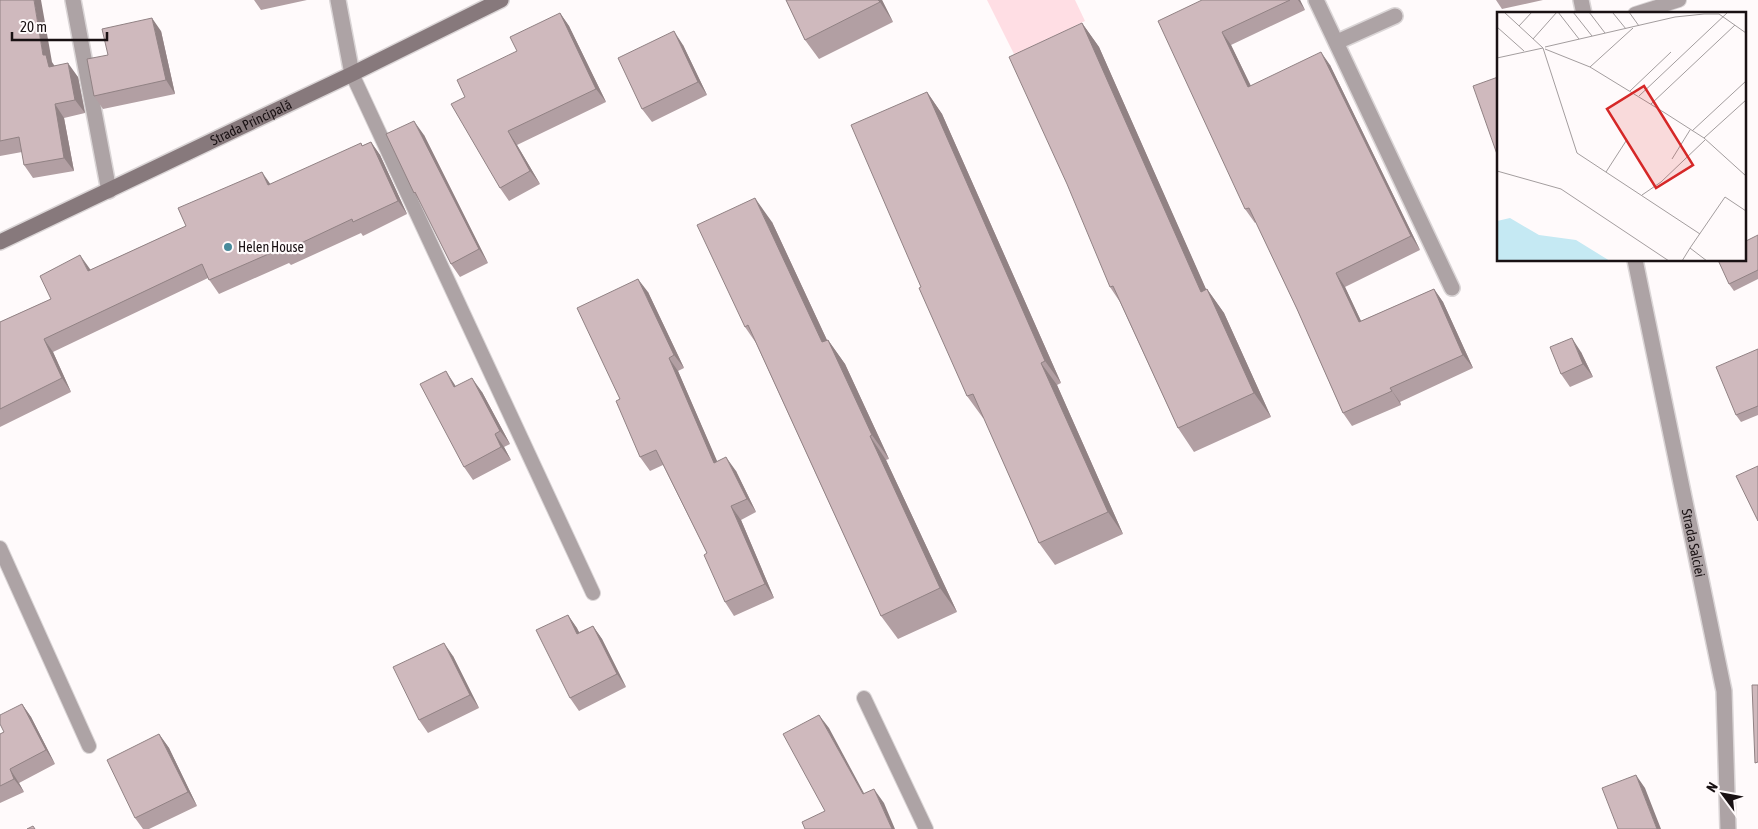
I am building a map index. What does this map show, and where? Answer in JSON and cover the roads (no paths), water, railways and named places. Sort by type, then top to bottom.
[{"type":"street","points":[[73,0],[109,191]]},
{"type":"street","points":[[338,0],[352,74]]},
{"type":"street","name":"Strada Principală","points":[[0,242],[352,74],[501,0]]},
{"type":"street","points":[[1316,0],[1452,288]]},
{"type":"street","points":[[1337,42],[1395,16]]},
{"type":"street","name":"Strada Salciei","points":[[1635,261],[1724,691],[1728,829]]},
{"type":"lane","points":[[1641,12],[1679,0]]},
{"type":"lane","points":[[352,74],[593,593]]},
{"type":"lane","points":[[0,548],[89,746]]},
{"type":"lane","points":[[864,698],[926,829]]},
{"type":"place","name":"Helen House","points":[[228,247]]}]
